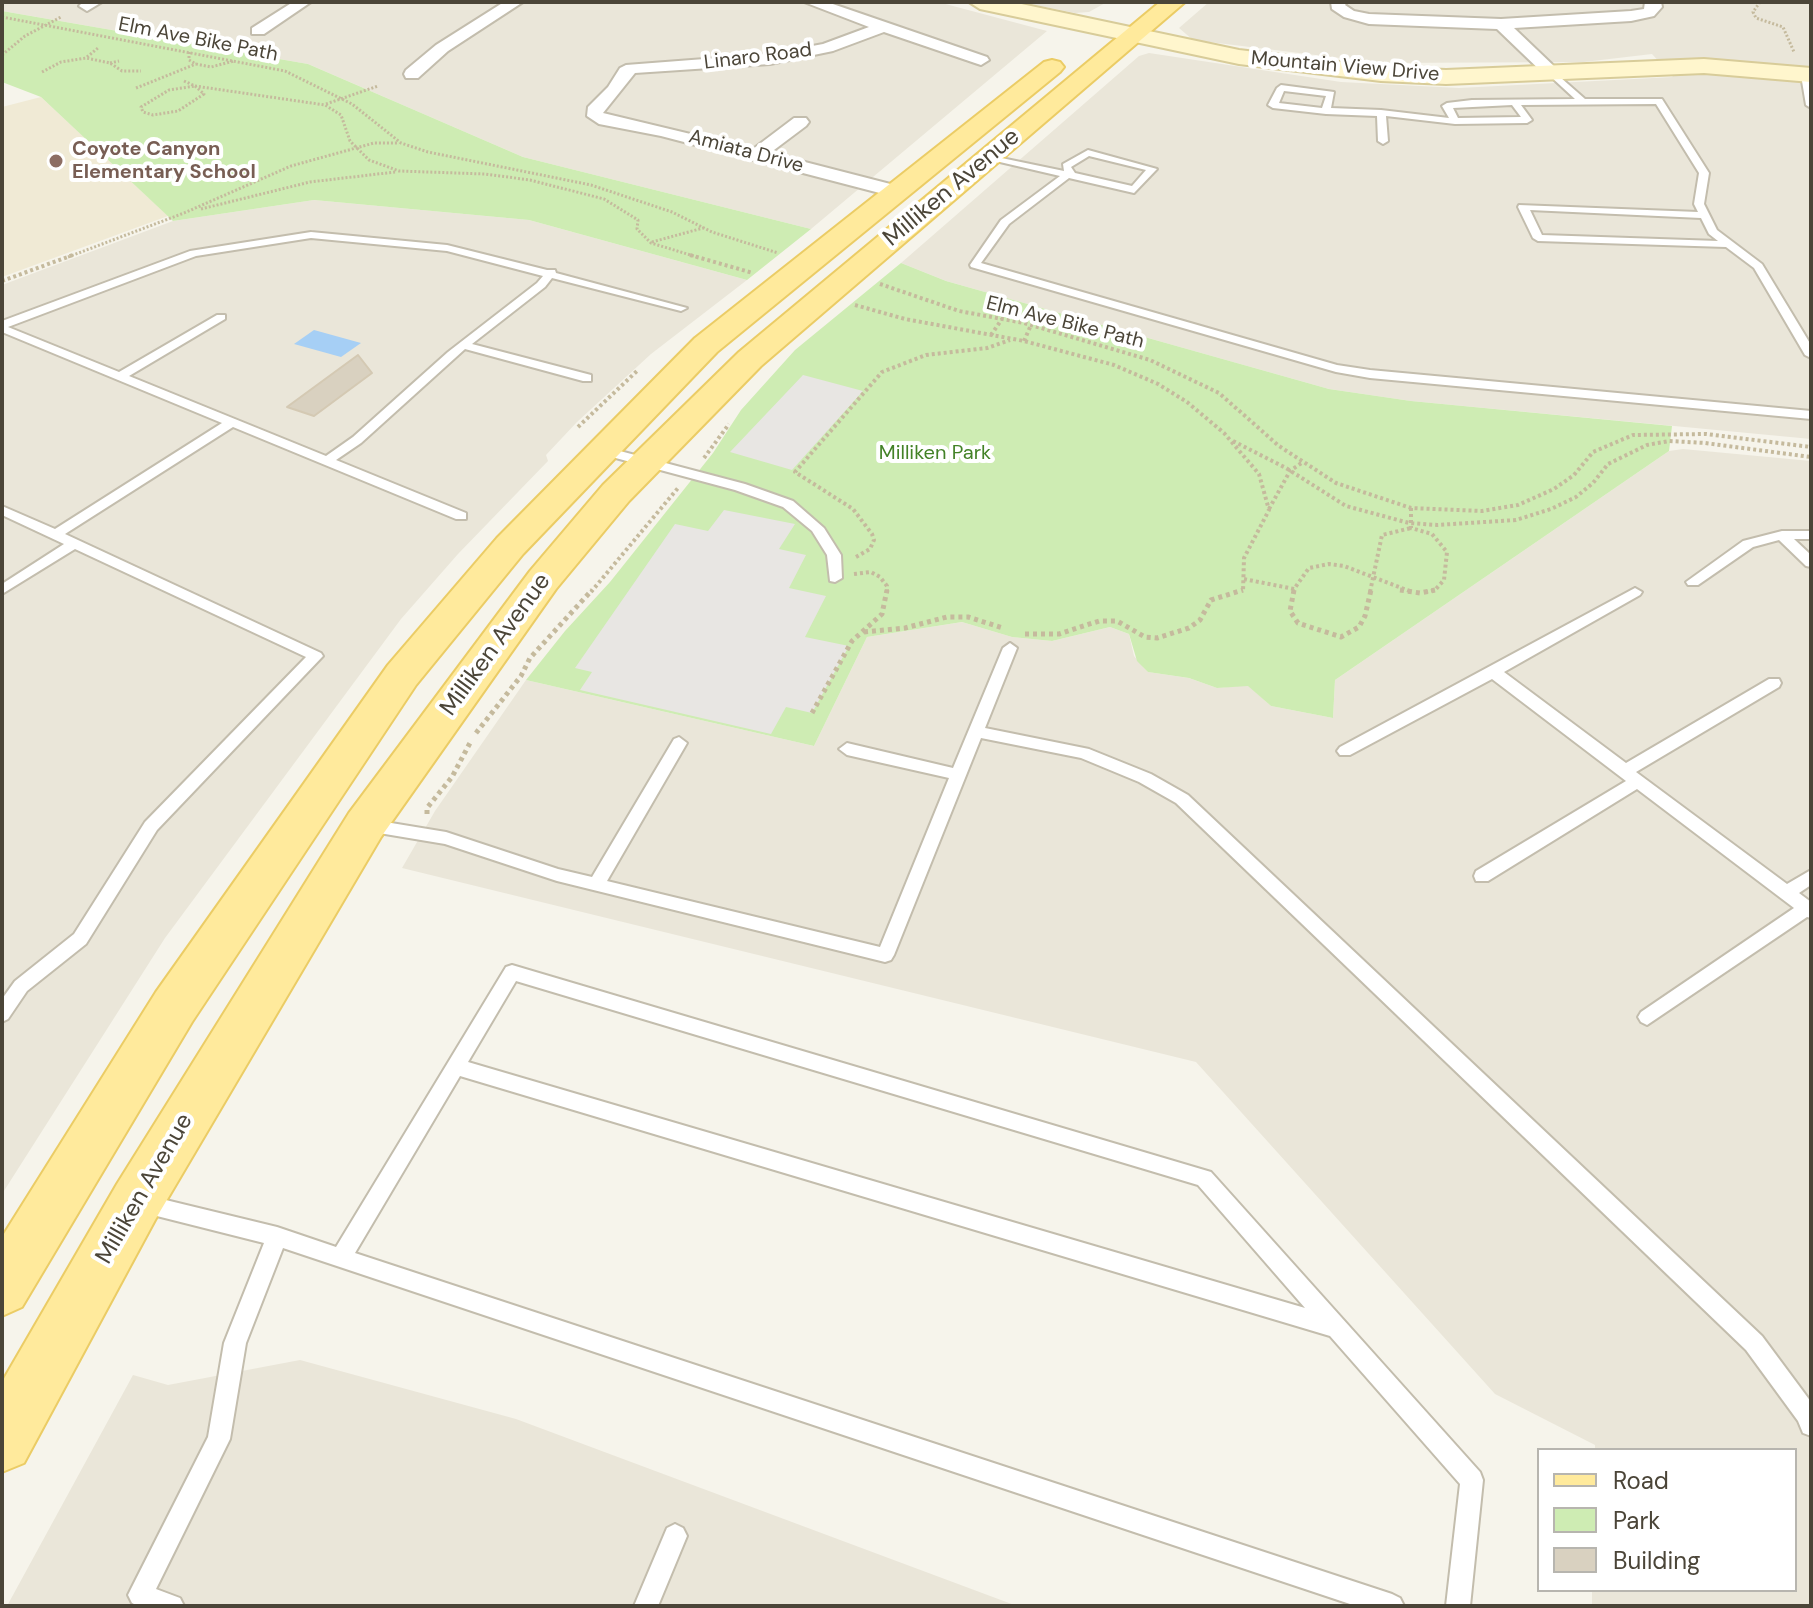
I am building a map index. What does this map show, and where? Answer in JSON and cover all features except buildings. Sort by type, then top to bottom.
[{"type":"main road","name":"Milliken Avenue","points":[[2,1288],[174,1007],[402,675],[510,546],[750,359],[990,157],[1128,24],[1174,2]]},
{"type":"main road","name":"Milliken Avenue","points":[[2,1441],[136,1202],[365,825],[543,580],[624,456],[706,345],[1100,29]]},
{"type":"street","points":[[258,31],[303,2]]},
{"type":"street","points":[[412,74],[442,48],[515,2]]},
{"type":"street","points":[[812,2],[981,60]]},
{"type":"street","name":"Mountain View Drive","points":[[980,2],[1100,29],[1128,24],[1239,57],[1367,73],[1446,77],[1704,66],[1803,70]]},
{"type":"street","points":[[1339,2],[1337,6],[1349,14],[1369,19],[1501,24],[1651,8]]},
{"type":"street","points":[[1501,24],[1552,73]]},
{"type":"street","name":"Linaro Road","points":[[596,116],[594,111],[614,90],[626,71],[632,68],[770,59],[827,48],[881,28]]},
{"type":"street","name":"Amiata Drive","points":[[596,116],[895,191]]},
{"type":"street","points":[[757,155],[800,122]]},
{"type":"lane","points":[[1803,70],[1811,105]]},
{"type":"lane","points":[[1552,73],[1584,103]]},
{"type":"lane","points":[[1326,111],[1331,94],[1281,88],[1273,105],[1326,111],[1381,113],[1455,121],[1527,120],[1516,104]]},
{"type":"lane","points":[[1455,121],[1447,106],[1472,103],[1659,101],[1704,173],[1699,204],[1713,232],[1758,266],[1811,355]]},
{"type":"lane","points":[[1381,113],[1383,141]]},
{"type":"lane","points":[[990,157],[1134,190],[1152,169],[1088,153],[1066,166],[1070,173]]},
{"type":"lane","points":[[1070,173],[1005,222],[975,265],[1336,368],[1432,380],[1811,415]]},
{"type":"lane","points":[[1703,215],[1523,207],[1538,238],[1726,244]]},
{"type":"lane","points":[[2,326],[194,253],[311,235],[447,248],[551,272],[681,308]]},
{"type":"lane","points":[[327,461],[357,440],[463,345],[541,285],[551,272]]},
{"type":"lane","points":[[120,376],[221,317]]},
{"type":"lane","points":[[2,326],[461,516]]},
{"type":"lane","points":[[463,345],[587,378]]},
{"type":"lane","points":[[55,535],[232,422]]},
{"type":"lane","points":[[624,456],[788,504],[817,528],[834,555],[835,578]]},
{"type":"lane","points":[[2,510],[316,656],[151,826],[80,939],[21,986],[2,1014]]},
{"type":"lane","points":[[2,527],[17,518]]},
{"type":"lane","points":[[1693,582],[1748,544],[1782,535],[1811,535]]},
{"type":"lane","points":[[1782,535],[1811,563]]},
{"type":"lane","points":[[2,590],[74,544]]},
{"type":"lane","points":[[1345,751],[1635,592]]},
{"type":"lane","points":[[365,825],[446,838],[596,885],[885,955],[1010,648]]},
{"type":"lane","points":[[1493,672],[1809,909],[1647,1017]]},
{"type":"lane","points":[[1482,876],[1774,683]]},
{"type":"lane","points":[[978,732],[1084,753],[1145,778],[1182,799],[1754,1343],[1806,1413],[1811,1425]]},
{"type":"lane","points":[[596,885],[679,743]]},
{"type":"lane","points":[[847,749],[960,775]]},
{"type":"lane","points":[[1787,893],[1811,876]]},
{"type":"lane","points":[[341,1258],[512,972],[1204,1178],[1472,1480],[1458,1606]]},
{"type":"lane","points":[[2,982],[21,986]]},
{"type":"lane","points":[[456,1067],[1337,1328]]},
{"type":"lane","points":[[136,1202],[277,1237],[1392,1606]]},
{"type":"lane","points":[[172,1606],[140,1595],[219,1439],[235,1343],[277,1237]]},
{"type":"lane","points":[[646,1606],[675,1536]]},
{"type":"path","points":[[1760,2],[1753,12],[1756,18],[1783,27],[1803,70]]},
{"type":"path","name":"Elm Ave Bike Path","points":[[2,17],[285,71],[343,98],[377,121],[382,130],[401,143],[428,152],[532,171],[606,189],[672,212],[703,228],[783,254]]},
{"type":"path","points":[[2,55],[61,17]]},
{"type":"path","points":[[86,58],[98,48]]},
{"type":"path","points":[[189,52],[189,60],[211,67],[236,60]]},
{"type":"path","points":[[42,72],[61,62],[86,58],[110,63],[122,71],[141,71]]},
{"type":"path","points":[[110,63],[119,61]]},
{"type":"path","points":[[136,88],[196,64]]},
{"type":"path","points":[[184,81],[195,86],[325,105],[346,121],[350,141],[369,160],[399,171]]},
{"type":"path","points":[[195,86],[204,94],[178,111],[153,115],[143,112],[141,107],[169,90],[195,86]]},
{"type":"path","points":[[325,105],[378,86]]},
{"type":"path","points":[[2,281],[184,213],[291,166],[374,143],[401,143]]},
{"type":"path","points":[[184,213],[310,182],[399,171],[485,174],[530,180],[594,196],[622,208],[638,220],[637,229],[651,243],[758,274]]},
{"type":"path","points":[[594,196],[606,189]]},
{"type":"path","points":[[651,243],[703,228]]},
{"type":"path","name":"Elm Ave Bike Path","points":[[885,273],[875,282],[959,311],[1031,325],[1107,345],[1192,378],[1219,393],[1303,462],[1336,483],[1411,508],[1482,511],[1518,505],[1554,489],[1574,475],[1593,452],[1633,435],[1706,434],[1811,447]]},
{"type":"path","points":[[859,296],[851,303],[905,319],[1024,341],[1114,365],[1147,378],[1187,402],[1230,439],[1259,474],[1269,510]]},
{"type":"path","points":[[991,335],[1002,319]]},
{"type":"path","points":[[1024,341],[1031,325]]},
{"type":"path","points":[[851,560],[870,549],[874,540],[872,534],[853,509],[795,472],[882,372],[904,361],[987,348],[1012,340]]},
{"type":"path","points":[[427,815],[427,808],[452,777],[474,736],[521,676],[530,658],[626,553],[698,459],[705,458],[733,418]]},
{"type":"path","points":[[1230,439],[1346,506],[1410,525],[1432,534],[1442,543],[1447,552],[1444,580],[1435,590],[1420,593],[1401,590],[1373,579],[1344,566],[1329,564],[1309,568],[1294,589],[1290,611],[1298,623],[1341,637],[1359,627],[1365,616],[1368,590],[1373,579],[1382,535],[1410,525],[1473,525],[1516,520],[1551,509],[1576,497],[1593,483],[1608,464],[1647,445],[1669,441],[1705,443],[1811,457]]},
{"type":"path","points":[[864,632],[905,628],[947,617],[968,617],[1032,635],[1059,634],[1099,621],[1117,621],[1145,637],[1157,638],[1189,628],[1200,620],[1211,600],[1243,592],[1244,558],[1290,471],[1303,462]]},
{"type":"path","points":[[1410,525],[1411,508]]},
{"type":"path","points":[[812,713],[852,641],[882,614],[887,600],[887,586],[880,577],[871,572],[853,574]]},
{"type":"path","points":[[1244,579],[1294,589]]},
{"type":"shaded area","points":[[2,2],[938,2],[1047,31],[811,229],[523,157],[308,64],[2,11]]},
{"type":"shaded area","points":[[1020,2],[1107,2],[1089,12],[1075,13]]},
{"type":"shaded area","points":[[1209,2],[1811,2],[1811,439],[1411,401],[1329,389],[946,281],[901,263],[1139,56],[1149,53],[1341,82],[1459,88],[1673,77],[1652,54],[1584,62],[1381,63],[1193,40],[1179,28]]},
{"type":"shaded area","name":"Coyote Canyon Elementary School","points":[[41,97],[168,216],[2,277],[2,107]]},
{"type":"shaded area","points":[[314,200],[529,220],[747,280],[651,354],[577,422],[546,455],[548,461],[458,554],[401,619],[165,938],[2,1194],[2,285],[173,221]]},
{"type":"shaded area","points":[[803,375],[863,391],[792,470],[730,452]]},
{"type":"shaded area","points":[[1683,449],[1811,461],[1811,1606],[1592,1606],[1592,1592],[1797,1592],[1797,1448],[1595,1448],[1595,1445],[1495,1394],[1196,1062],[402,868],[435,811],[526,680],[814,746],[867,637],[962,622],[1012,637],[1052,641],[1110,627],[1129,634],[1134,656],[1148,672],[1189,678],[1217,688],[1248,685],[1271,706],[1333,718],[1335,680],[1669,451]]},
{"type":"shaded area","points":[[724,510],[795,524],[779,549],[806,555],[789,588],[826,596],[805,637],[849,646],[812,713],[786,707],[771,734],[580,690],[592,672],[575,668],[675,524],[708,531]]},
{"type":"shaded area","points":[[300,1360],[516,1419],[1017,1606],[7,1606],[133,1375],[168,1385]]},
{"type":"green space","points":[[2,11],[308,64],[523,157],[811,229],[747,280],[529,220],[314,200],[173,221],[41,97],[2,82]]},
{"type":"green space","name":"Milliken Park","points":[[901,263],[946,281],[1329,389],[1411,401],[1672,426],[1669,451],[1335,680],[1333,718],[1271,706],[1248,686],[1217,688],[1189,678],[1148,672],[1137,661],[1129,634],[1110,627],[1052,641],[1012,637],[962,622],[867,637],[814,746],[526,680],[610,582],[713,453],[741,410],[795,350]]},
{"type":"water","points":[[314,330],[361,343],[341,357],[294,344]]},
{"type":"place","name":"Coyote Canyon Elementary School","points":[[56,161]]}]
